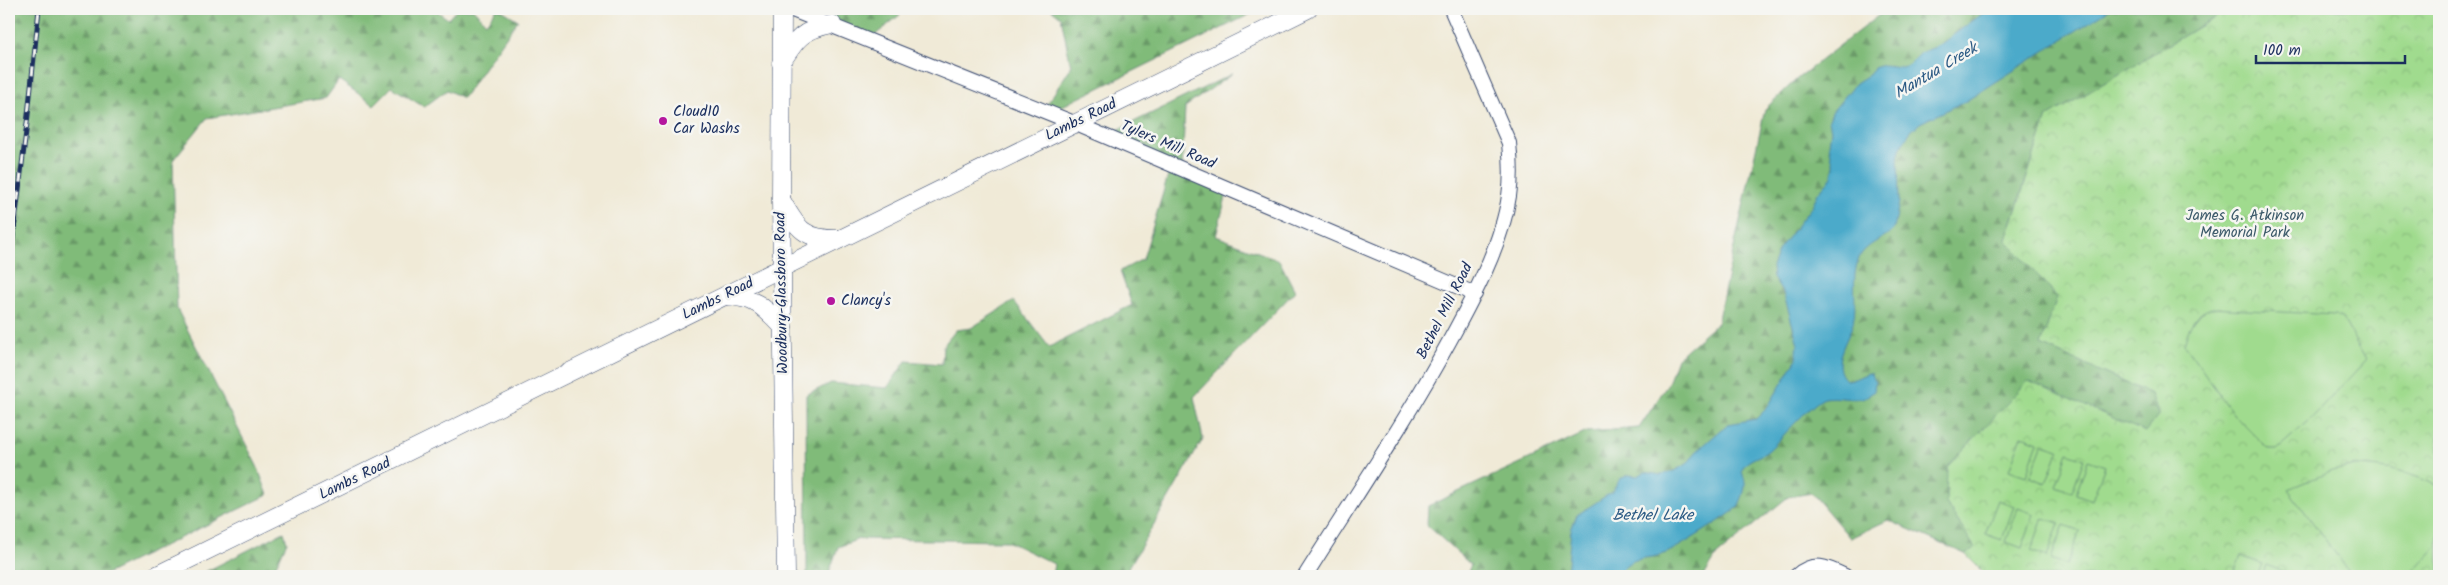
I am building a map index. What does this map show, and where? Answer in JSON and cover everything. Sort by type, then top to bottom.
[{"type":"main road","name":"Woodbury-Glassboro Road","points":[[782,9],[781,268],[786,576]]},
{"type":"main road","name":"Lambs Road","points":[[155,576],[1308,9]]},
{"type":"main road","points":[[781,63],[798,38],[810,29],[832,24]]},
{"type":"main road","points":[[781,199],[795,225],[803,233],[821,240],[843,239]]},
{"type":"main road","points":[[724,296],[741,297],[758,303],[783,327]]},
{"type":"street","name":"Tylers Mill Road","points":[[790,9],[832,24],[1074,123],[1475,294]]},
{"type":"street","name":"Bethel Mill Road","points":[[1305,576],[1427,381],[1475,294],[1501,228],[1509,197],[1512,168],[1509,143],[1451,9]]},
{"type":"street","points":[[1796,576],[1806,568],[1818,566],[1845,576]]},
{"type":"green space","points":[[9,9],[434,9],[448,19],[457,9],[473,9],[486,23],[496,9],[500,9],[518,20],[463,98],[447,90],[424,107],[392,87],[374,105],[339,80],[326,98],[207,118],[173,160],[177,309],[257,466],[268,495],[102,576],[9,576]]},
{"type":"green space","points":[[804,9],[907,9],[868,41]]},
{"type":"green space","points":[[1051,9],[1261,9],[1046,114],[1042,112],[1071,67],[1061,17]]},
{"type":"green space","points":[[1893,9],[2229,9],[2047,117],[2006,239],[2057,297],[2041,345],[2151,394],[2159,414],[2146,432],[1946,503],[1976,548],[1965,554],[1888,520],[1850,538],[1812,493],[1788,497],[1717,555],[1704,576],[1466,576],[1471,565],[1427,525],[1428,506],[1587,432],[1639,428],[1668,384],[1677,358],[1717,323],[1765,109],[1798,78],[1879,15]]},
{"type":"green space","name":"James G. Atkinson Memorial Park","points":[[2229,9],[2439,9],[2439,576],[1987,576],[1965,554],[1975,548],[1946,503],[1947,467],[2028,381],[2145,432],[2159,414],[2151,394],[2041,345],[2057,297],[2006,240],[2047,117]]},
{"type":"green space","points":[[1232,74],[1185,107],[1182,170],[1228,189],[1216,236],[1279,260],[1295,291],[1194,397],[1203,439],[1124,576],[1052,576],[1054,564],[1007,541],[859,539],[838,547],[828,576],[807,576],[806,395],[831,383],[887,388],[906,361],[942,364],[943,346],[956,330],[971,328],[1014,301],[1049,347],[1132,305],[1120,271],[1143,259],[1171,166],[1103,137]]},
{"type":"green space","points":[[2212,308],[2335,315],[2343,319],[2366,360],[2310,420],[2277,449],[2268,449],[2234,415],[2184,344],[2193,322],[2201,313]]},
{"type":"green space","points":[[2022,436],[2038,442],[2026,476],[2009,470]]},
{"type":"green space","points":[[2043,444],[2059,449],[2046,483],[2030,477]]},
{"type":"green space","points":[[2068,453],[2084,459],[2072,492],[2056,486]]},
{"type":"green space","points":[[2088,460],[2105,466],[2092,500],[2076,494]]},
{"type":"green space","points":[[2356,466],[2399,472],[2439,487],[2439,544],[2409,576],[2352,576],[2288,489],[2332,471]]},
{"type":"green space","points":[[1998,500],[2014,506],[2002,540],[1985,534]]},
{"type":"green space","points":[[2018,508],[2034,514],[2022,548],[2006,542]]},
{"type":"green space","points":[[2043,518],[2059,523],[2047,557],[2031,551]]},
{"type":"green space","points":[[2064,525],[2080,531],[2067,565],[2051,559]]},
{"type":"green space","points":[[284,532],[287,542],[271,576],[197,576]]},
{"type":"green space","points":[[2241,556],[2262,564],[2257,576],[2233,576]]},
{"type":"green space","points":[[2266,565],[2287,573],[2286,576],[2262,576]]},
{"type":"water","name":"Bethel Lake","points":[[1989,9],[2110,9],[1966,101],[1920,123],[1910,132],[1900,149],[1898,158],[1899,202],[1894,229],[1865,249],[1859,258],[1854,282],[1855,307],[1853,323],[1839,360],[1841,374],[1846,380],[1855,379],[1868,373],[1872,374],[1875,382],[1874,391],[1863,398],[1857,399],[1831,397],[1820,400],[1769,450],[1744,466],[1742,470],[1745,487],[1738,507],[1690,540],[1664,554],[1632,561],[1622,569],[1619,576],[1567,576],[1571,530],[1577,515],[1612,492],[1620,479],[1629,475],[1638,476],[1645,472],[1660,475],[1672,472],[1687,464],[1696,452],[1728,424],[1756,419],[1767,408],[1796,360],[1798,344],[1784,295],[1773,278],[1772,267],[1779,249],[1812,206],[1818,193],[1832,177],[1834,167],[1829,145],[1831,130],[1829,120],[1832,112],[1856,83],[1867,76],[1874,68],[1883,65],[1901,67],[1909,65],[1922,52],[1938,46]]},
{"type":"railway","points":[[9,272],[39,9]]},
{"type":"place","name":"Cloud10 Car Washs","points":[[663,121]]},
{"type":"place","name":"Clancy's","points":[[831,301]]},
{"type":"water label","name":"Mantua Creek","points":[[1936,71]]}]
